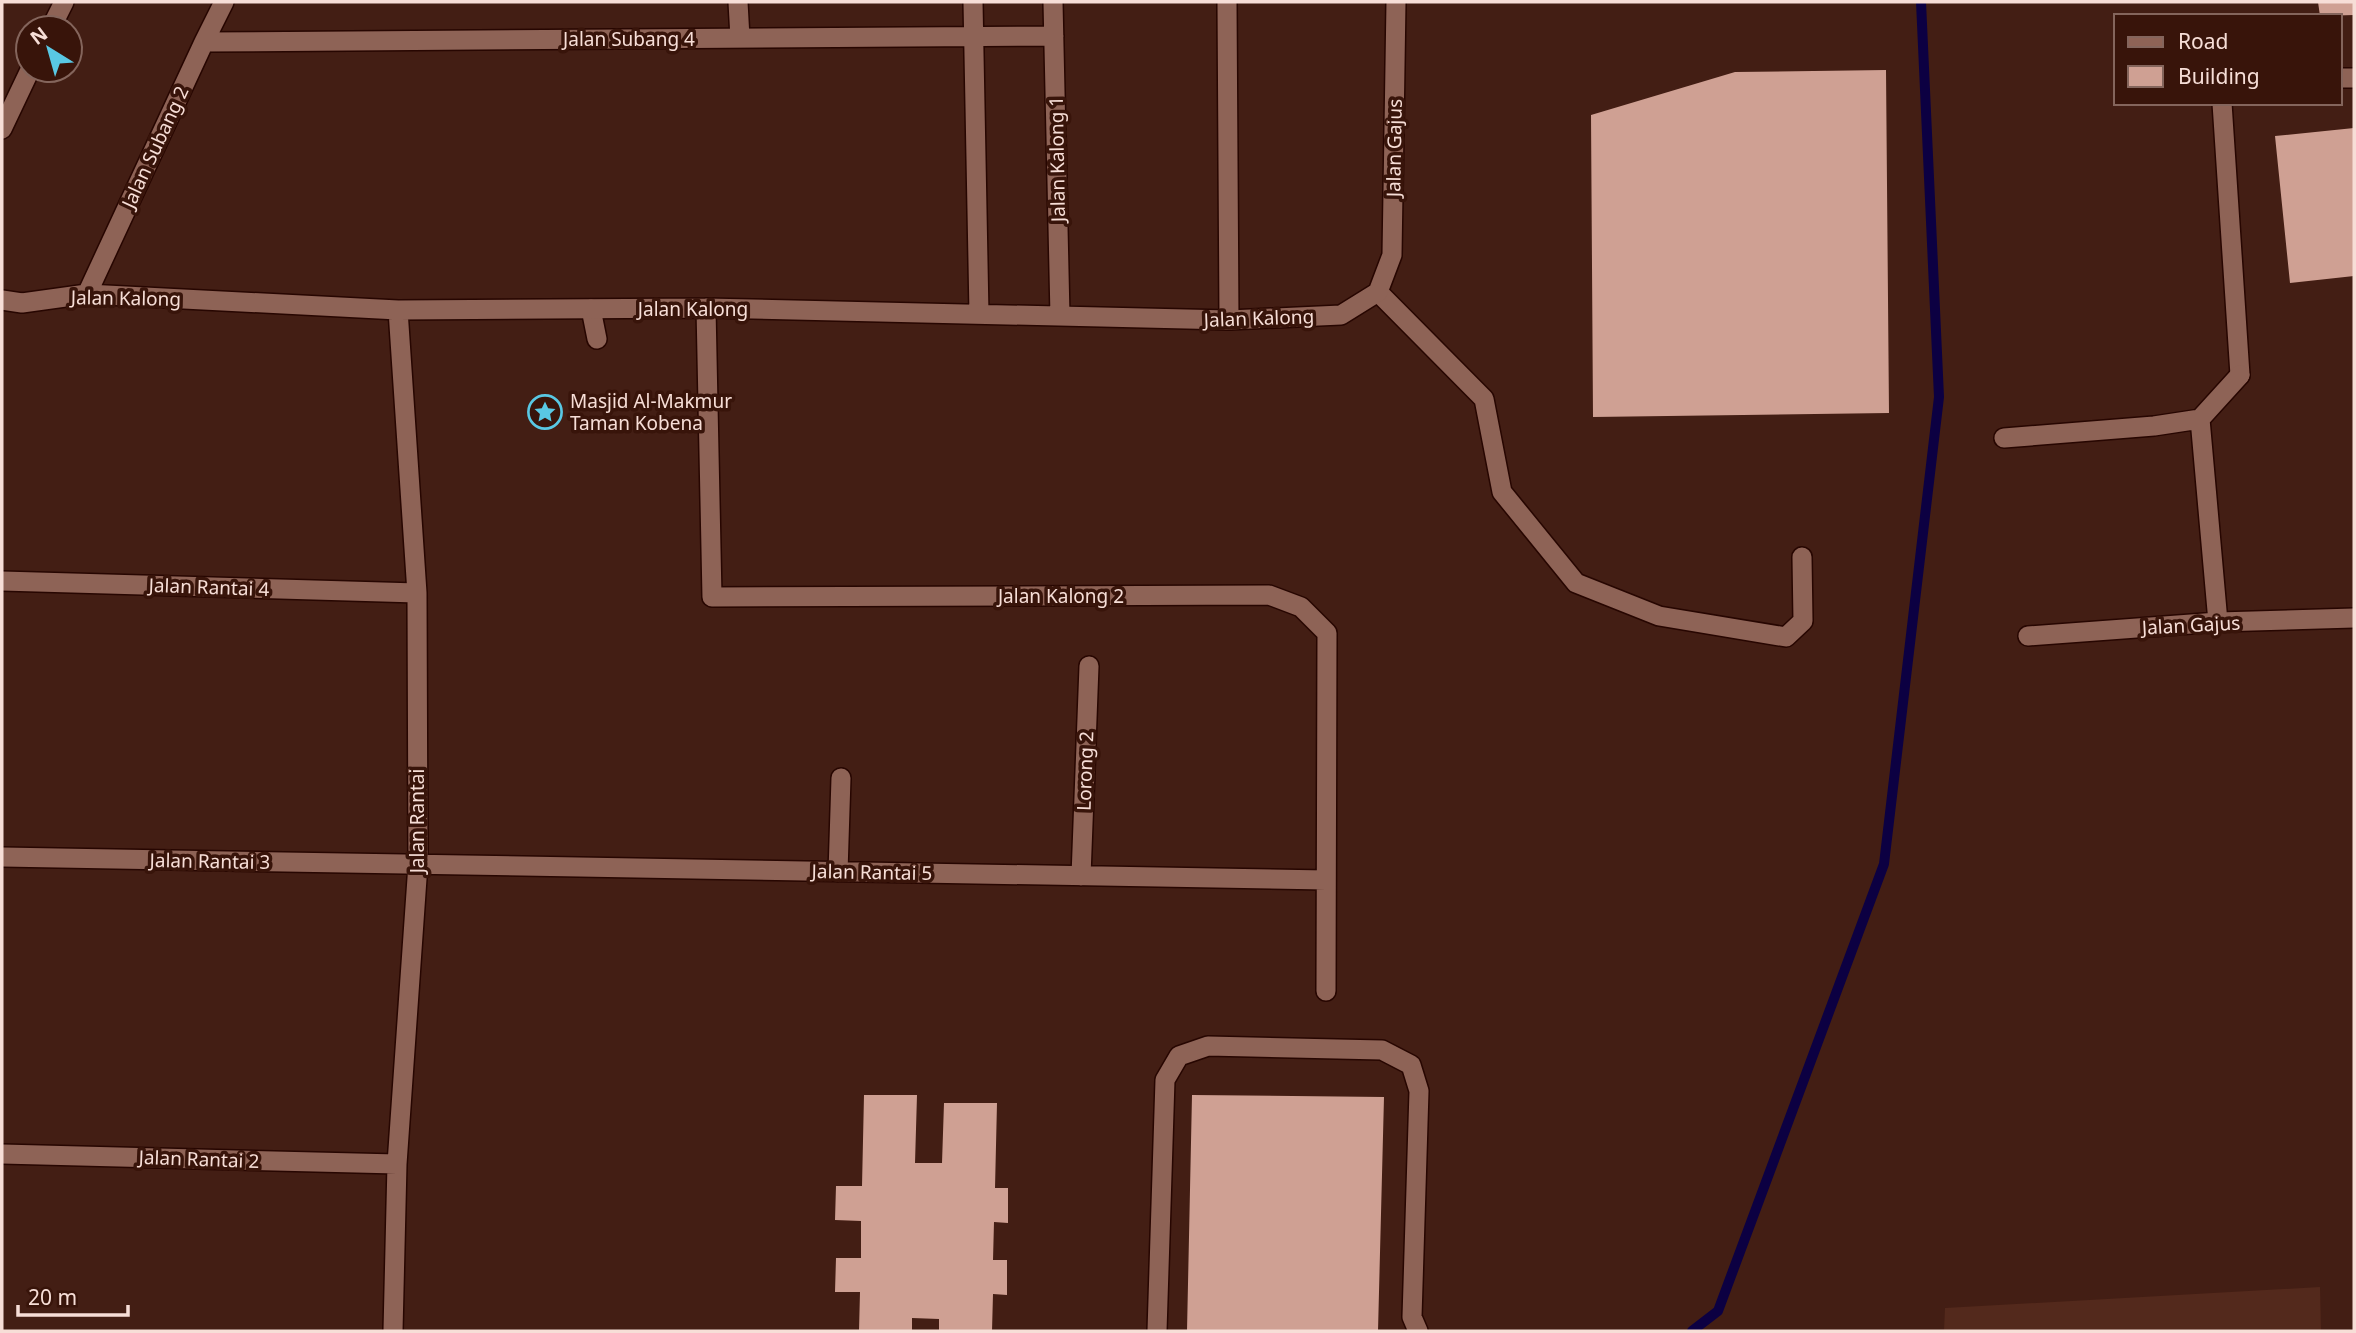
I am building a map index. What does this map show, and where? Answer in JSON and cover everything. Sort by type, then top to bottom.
[{"type":"street","name":"Jalan Subang 2","points":[[87,293],[225,2]]},
{"type":"street","points":[[738,2],[740,38]]},
{"type":"street","points":[[973,2],[979,314]]},
{"type":"street","name":"Jalan Kalong 1","points":[[1053,2],[1060,316]]},
{"type":"street","points":[[1227,2],[1229,320]]},
{"type":"street","name":"Jalan Gajus","points":[[1378,292],[1392,255],[1396,2]]},
{"type":"street","name":"Jalan Subang 4","points":[[204,42],[1054,36]]},
{"type":"street","points":[[2,129],[23,84]]},
{"type":"street","points":[[2004,438],[2154,426],[2200,419],[2240,375],[2221,105]]},
{"type":"street","points":[[1378,292],[1483,399],[1502,492],[1576,583],[1658,616],[1786,637],[1803,621],[1802,557]]},
{"type":"street","name":"Jalan Kalong","points":[[2,300],[22,303],[87,293],[398,310],[706,309],[1229,320],[1341,315],[1378,292]]},
{"type":"street","points":[[591,309],[597,339]]},
{"type":"street","name":"Jalan Kalong 2","points":[[706,309],[712,597],[1269,595],[1301,607],[1327,633],[1326,991]]},
{"type":"street","name":"Jalan Rantai","points":[[393,1331],[397,1164],[418,864],[417,593],[398,310]]},
{"type":"street","points":[[2200,419],[2218,622]]},
{"type":"street","name":"Jalan Rantai 4","points":[[2,581],[417,593]]},
{"type":"street","name":"Jalan Gajus","points":[[2028,636],[2218,622],[2354,618]]},
{"type":"street","name":"Lorong 2","points":[[1081,876],[1089,666]]},
{"type":"street","points":[[838,872],[841,778]]},
{"type":"street","name":"Jalan Rantai 3","points":[[2,857],[418,864]]},
{"type":"street","name":"Jalan Rantai 5","points":[[418,864],[1326,880]]},
{"type":"street","points":[[1157,1331],[1166,1080],[1179,1056],[1208,1046],[1382,1050],[1411,1065],[1419,1091],[1412,1317],[1418,1331]]},
{"type":"street","name":"Jalan Rantai 2","points":[[2,1154],[397,1164]]},
{"type":"shaded area","points":[[2320,1287],[2321,1331],[1944,1331],[1945,1308]]},
{"type":"building","points":[[2318,2],[2354,2],[2354,15],[2320,14]]},
{"type":"building","points":[[1886,70],[1889,413],[1593,417],[1591,115],[1735,72]]},
{"type":"building","points":[[2354,128],[2354,276],[2290,283],[2275,136]]},
{"type":"building","points":[[864,1095],[917,1095],[915,1163],[942,1163],[944,1103],[997,1103],[995,1188],[1008,1188],[1008,1223],[994,1222],[993,1260],[1007,1260],[1007,1295],[993,1294],[992,1331],[939,1331],[939,1319],[912,1318],[912,1331],[859,1331],[860,1292],[835,1292],[836,1258],[861,1258],[861,1221],[835,1220],[836,1186],[862,1186]]},
{"type":"building","points":[[1192,1095],[1384,1097],[1378,1331],[1187,1331]]},
{"type":"waterway","points":[[1692,1331],[1718,1311],[1884,864],[1939,397],[1921,2]]},
{"type":"place","name":"Masjid Al-Makmur Taman Kobena","points":[[545,412]]}]
